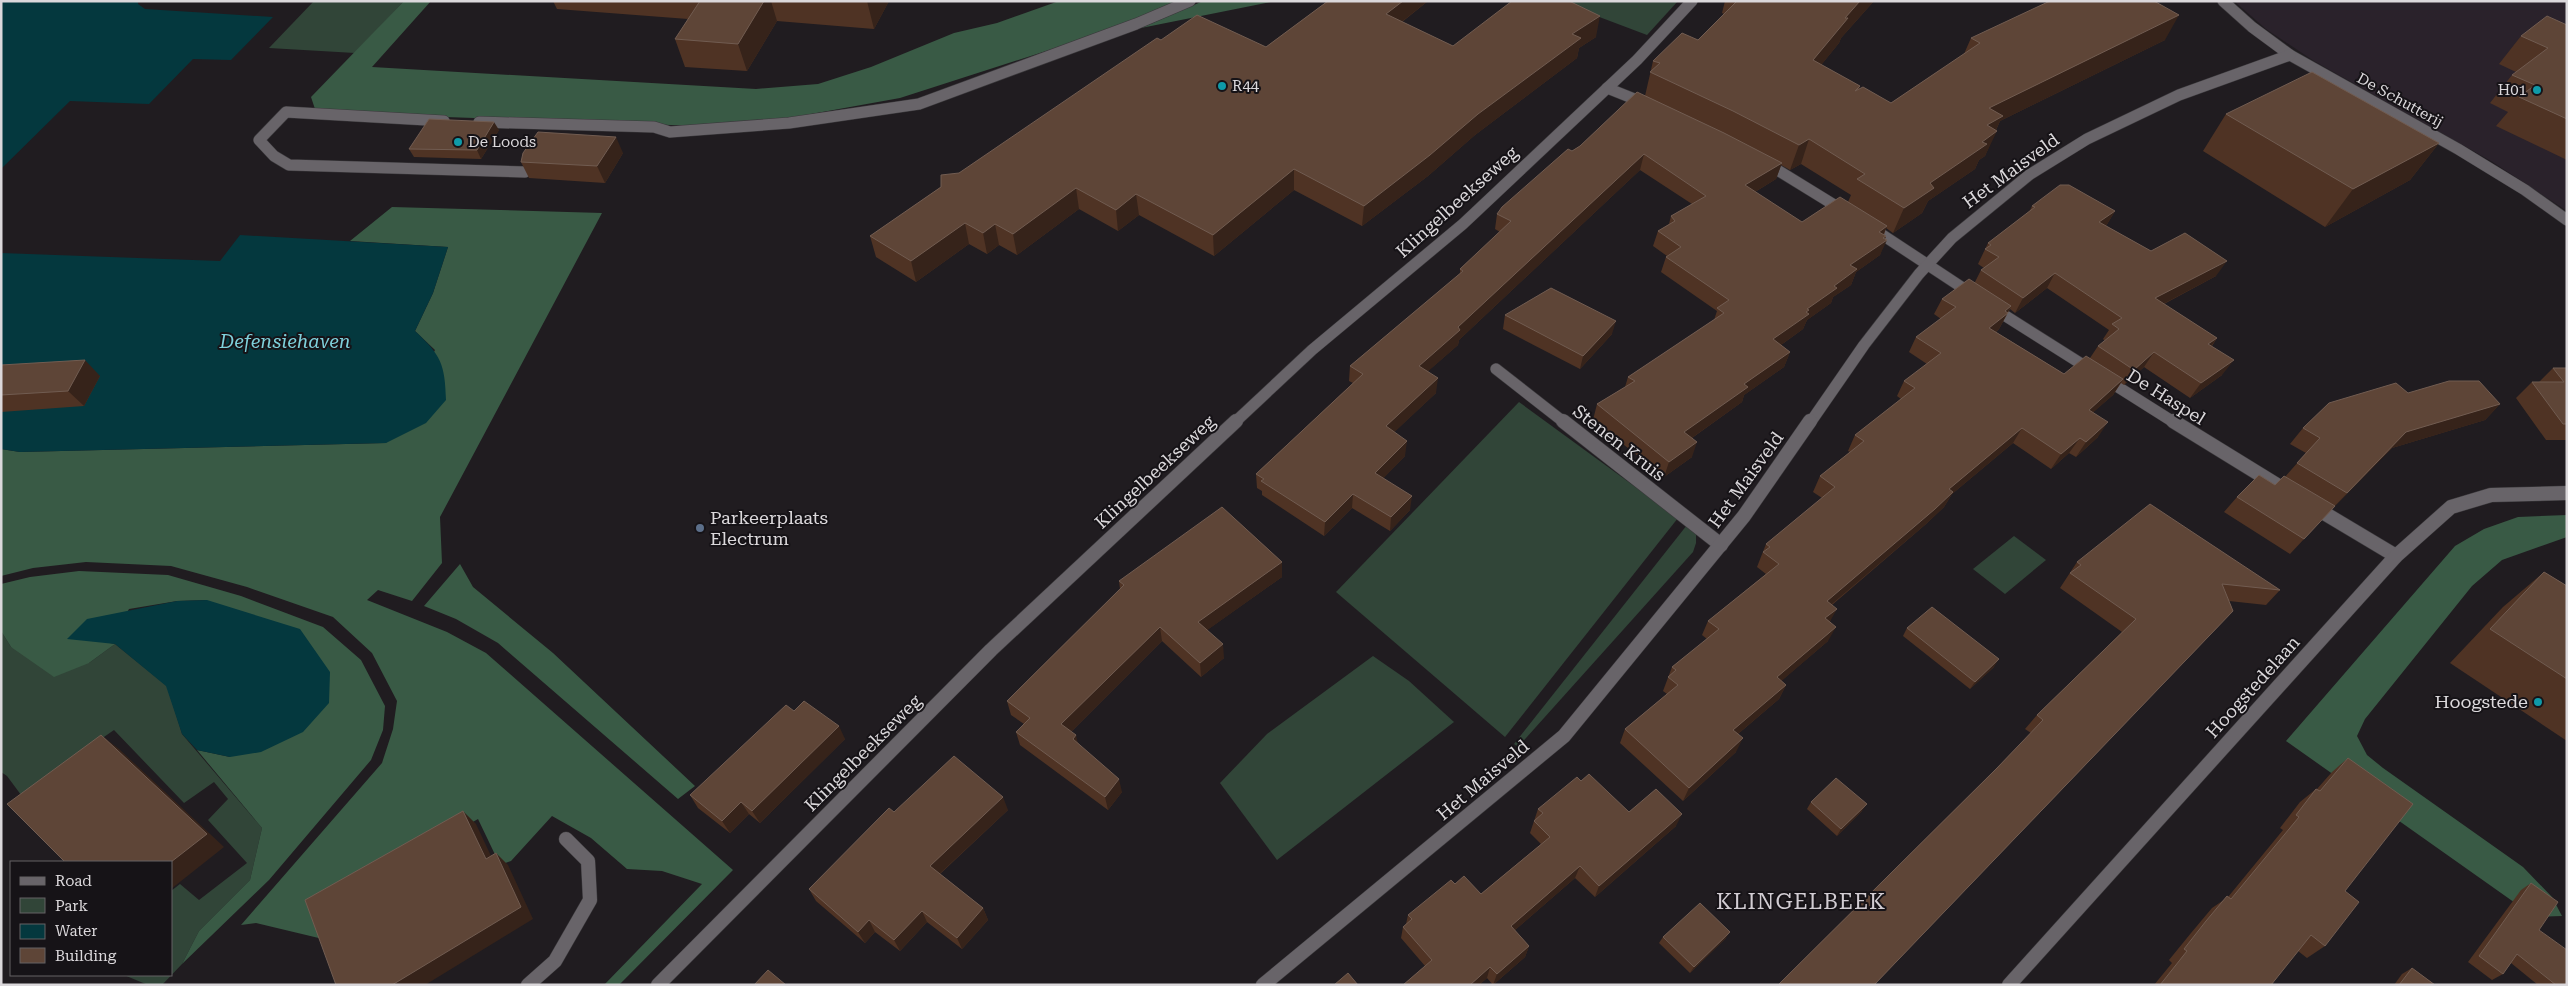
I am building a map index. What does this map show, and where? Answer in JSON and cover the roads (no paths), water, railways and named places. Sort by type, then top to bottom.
[{"type":"street","points":[[525,172],[289,165],[274,156],[259,140],[286,112],[460,122],[654,127],[670,132],[789,123],[919,104],[1136,24],[1190,1]]},
{"type":"street","name":"Klingelbeekseweg","points":[[658,985],[991,650],[1312,350],[1463,224],[1608,88],[1692,1]]},
{"type":"street","name":"De Schutterij","points":[[2223,1],[2257,31],[2290,55],[2458,149],[2525,190],[2567,220]]},
{"type":"street","name":"Het Maisveld","points":[[1263,985],[1564,736],[1744,516],[1864,345],[1928,264],[1952,238],[2012,188],[2087,139],[2179,95],[2290,55]]},
{"type":"street","points":[[1608,88],[1655,107]]},
{"type":"street","name":"De Haspel","points":[[1754,156],[1928,264],[2079,364],[2396,556]]},
{"type":"street","name":"Stenen Kruis","points":[[1496,369],[1721,544]]},
{"type":"street","name":"Hoogstedelaan","points":[[2009,985],[2396,556],[2451,507],[2491,495],[2567,493]]},
{"type":"street","points":[[528,985],[555,961],[590,900],[588,861],[566,839]]},
{"type":"water","points":[[1,1],[138,1],[138,4],[145,9],[273,17],[231,60],[193,59],[149,104],[70,101],[1,169]]},
{"type":"water","name":"Defensiehaven","points":[[240,235],[448,247],[433,293],[415,331],[436,354],[443,369],[444,377],[446,400],[426,423],[386,443],[20,452],[1,449],[1,253],[220,261]]},
{"type":"water","points":[[207,600],[300,629],[330,672],[329,703],[303,732],[261,752],[230,757],[197,750],[182,734],[166,686],[115,644],[67,639],[87,619],[177,601]]},
{"type":"place","name":"R44","points":[[1222,86]]},
{"type":"place","name":"H01","points":[[2537,90]]},
{"type":"place","name":"De Loods","points":[[458,142]]},
{"type":"place","name":"Parkeerplaats Electrum","points":[[700,528]]},
{"type":"place","name":"Hoogstede","points":[[2538,702]]},
{"type":"district","name":"KLINGELBEEK","points":[[1801,901]]}]
